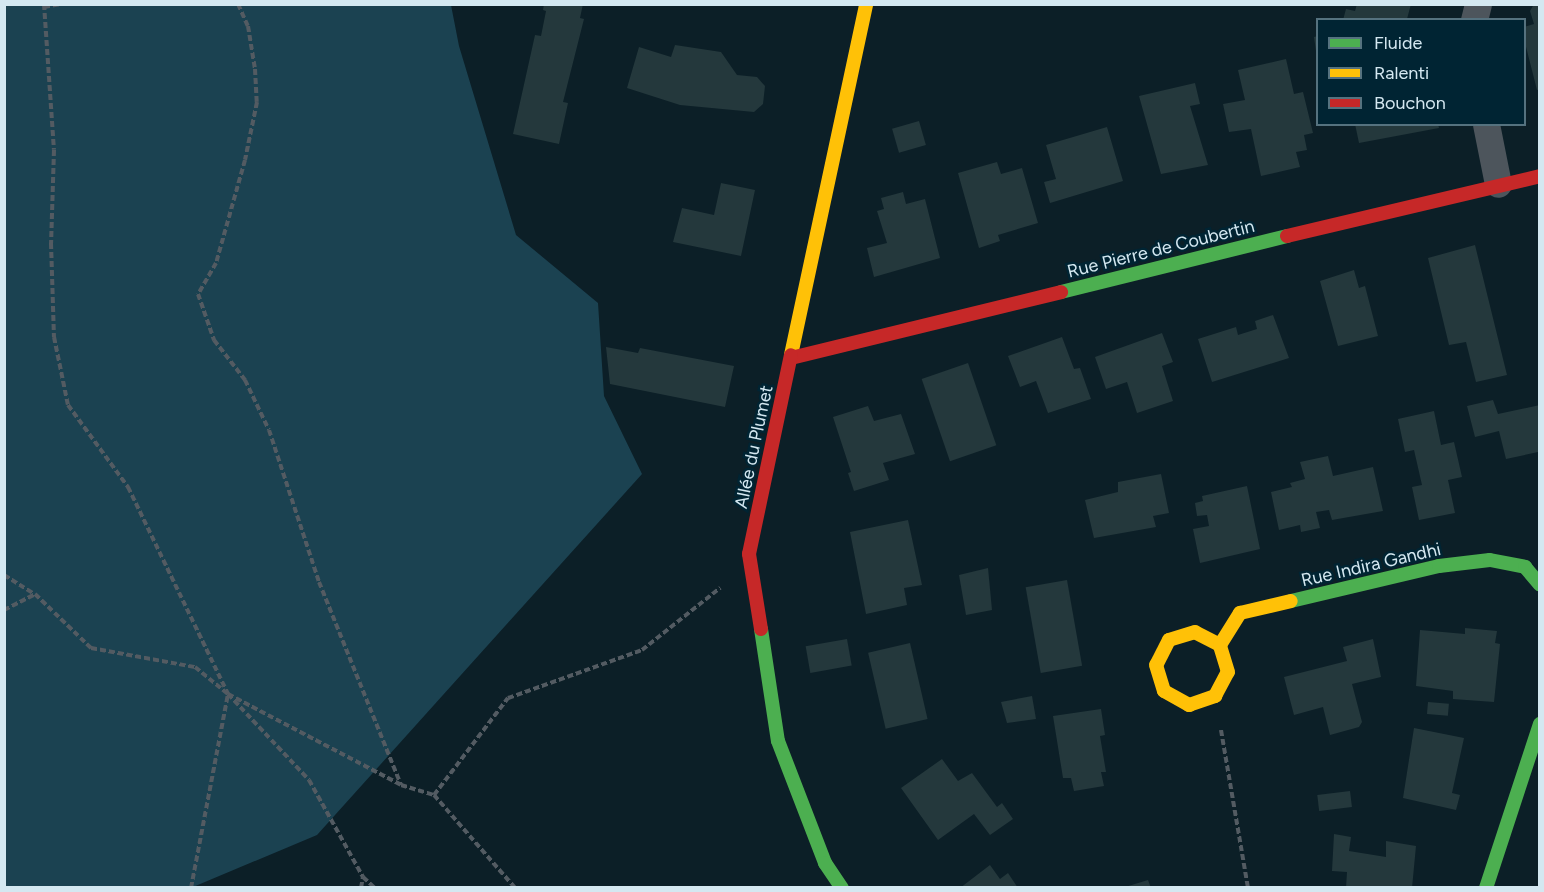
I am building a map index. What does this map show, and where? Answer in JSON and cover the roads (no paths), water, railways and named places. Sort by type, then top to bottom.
[{"type":"street","name":"Allée du Plumet","points":[[842,888],[825,862],[778,741],[749,554],[866,4]]},
{"type":"street","points":[[1486,126],[1498,184]]},
{"type":"street","name":"Rue Pierre de Coubertin","points":[[791,358],[1498,184],[1539,176]]},
{"type":"street","name":"Rue Indira Gandhi","points":[[1220,645],[1240,613],[1439,566],[1490,560],[1525,567],[1539,585]]},
{"type":"street","points":[[1196,632],[1220,645],[1228,672],[1215,696],[1189,705],[1164,692],[1156,665],[1169,640],[1196,632]]},
{"type":"street","points":[[1486,888],[1539,724]]}]
